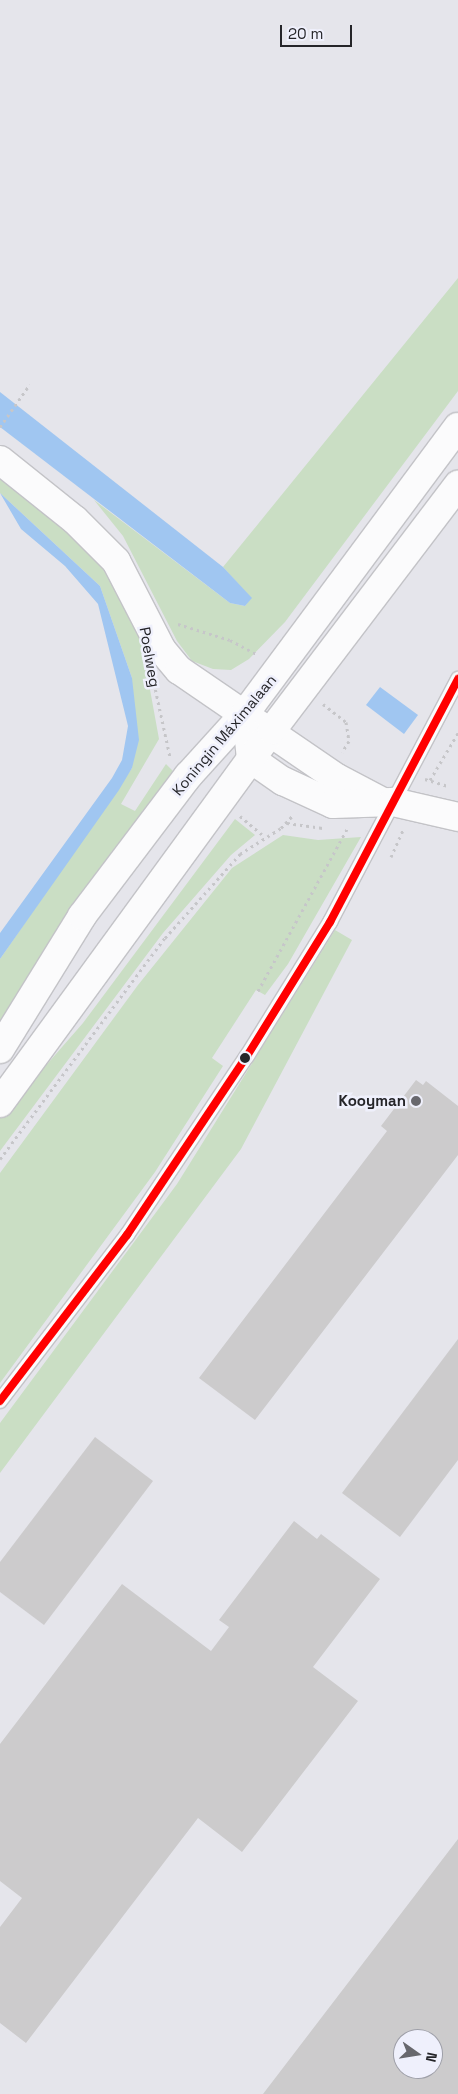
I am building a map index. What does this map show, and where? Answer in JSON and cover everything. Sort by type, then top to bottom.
[{"type":"main road","name":"Koningin Máximalaan","points":[[0,1049],[82,916],[188,776],[246,712],[458,427]]},
{"type":"main road","name":"Poelweg","points":[[0,460],[97,539],[116,561],[162,650],[179,670],[246,712],[337,778],[388,802]]},
{"type":"main road","points":[[0,1103],[272,730],[458,485]]},
{"type":"main road","points":[[246,712],[251,759]]},
{"type":"main road","name":"Poelweg","points":[[251,759],[283,781],[333,804],[388,802],[430,807],[458,817]]},
{"type":"lane","points":[[0,1401],[126,1236],[201,1127],[330,922],[388,802],[458,679]]},
{"type":"path","points":[[0,426],[30,384]]},
{"type":"path","name":"Poelweg","points":[[153,678],[171,760],[188,776]]},
{"type":"path","points":[[430,780],[458,733]]},
{"type":"path","points":[[221,800],[264,836]]},
{"type":"path","points":[[0,1159],[165,938],[240,854],[264,836],[287,823]]},
{"type":"path","points":[[258,991],[350,824]]},
{"type":"path","points":[[391,857],[404,827]]},
{"type":"green space","points":[[458,278],[458,391],[285,622],[249,659],[231,670],[213,669],[192,661],[177,641],[123,536],[94,500],[230,603],[245,606],[251,598],[223,567]]},
{"type":"green space","points":[[0,479],[69,529],[116,581],[139,629],[159,739],[121,804],[135,811],[166,764],[179,777],[0,1033],[0,959],[132,768],[132,678],[100,586],[0,493]]},
{"type":"green space","points":[[235,819],[255,835],[231,855],[163,933],[0,1151],[0,1118],[83,1023]]},
{"type":"green space","points":[[283,835],[318,840],[361,837],[288,964],[265,995],[256,990],[212,1058],[223,1066],[155,1172],[0,1383],[0,1173],[138,985],[232,868]]},
{"type":"green space","points":[[335,930],[352,940],[241,1149],[0,1473],[0,1423],[177,1184]]},
{"type":"water","points":[[0,392],[223,567],[252,598],[245,606],[230,603],[0,427]]},
{"type":"water","points":[[0,493],[100,586],[132,678],[139,740],[132,768],[119,790],[0,959],[0,933],[112,778],[122,760],[128,726],[98,604],[65,566],[21,529]]},
{"type":"water","points":[[380,687],[418,715],[404,734],[366,705]]},
{"type":"building","points":[[416,1080],[423,1085],[426,1081],[458,1106],[458,1155],[255,1420],[199,1378],[387,1131],[381,1126]]},
{"type":"building","points":[[458,1339],[458,1460],[400,1537],[342,1493]]},
{"type":"building","points":[[95,1437],[153,1481],[44,1625],[0,1592],[0,1562]]},
{"type":"building","points":[[294,1521],[317,1539],[321,1534],[380,1579],[313,1667],[358,1701],[242,1852],[198,1818],[26,2043],[0,2023],[0,1927],[22,1898],[0,1881],[0,1744],[122,1584],[211,1651],[229,1627],[219,1620]]},
{"type":"building","points":[[458,1839],[458,2094],[263,2094]]},
{"type":"transit line","points":[[0,1401],[127,1235],[247,1056],[330,922],[458,679]]},
{"type":"place","name":"Kooyman","points":[[416,1101]]}]
